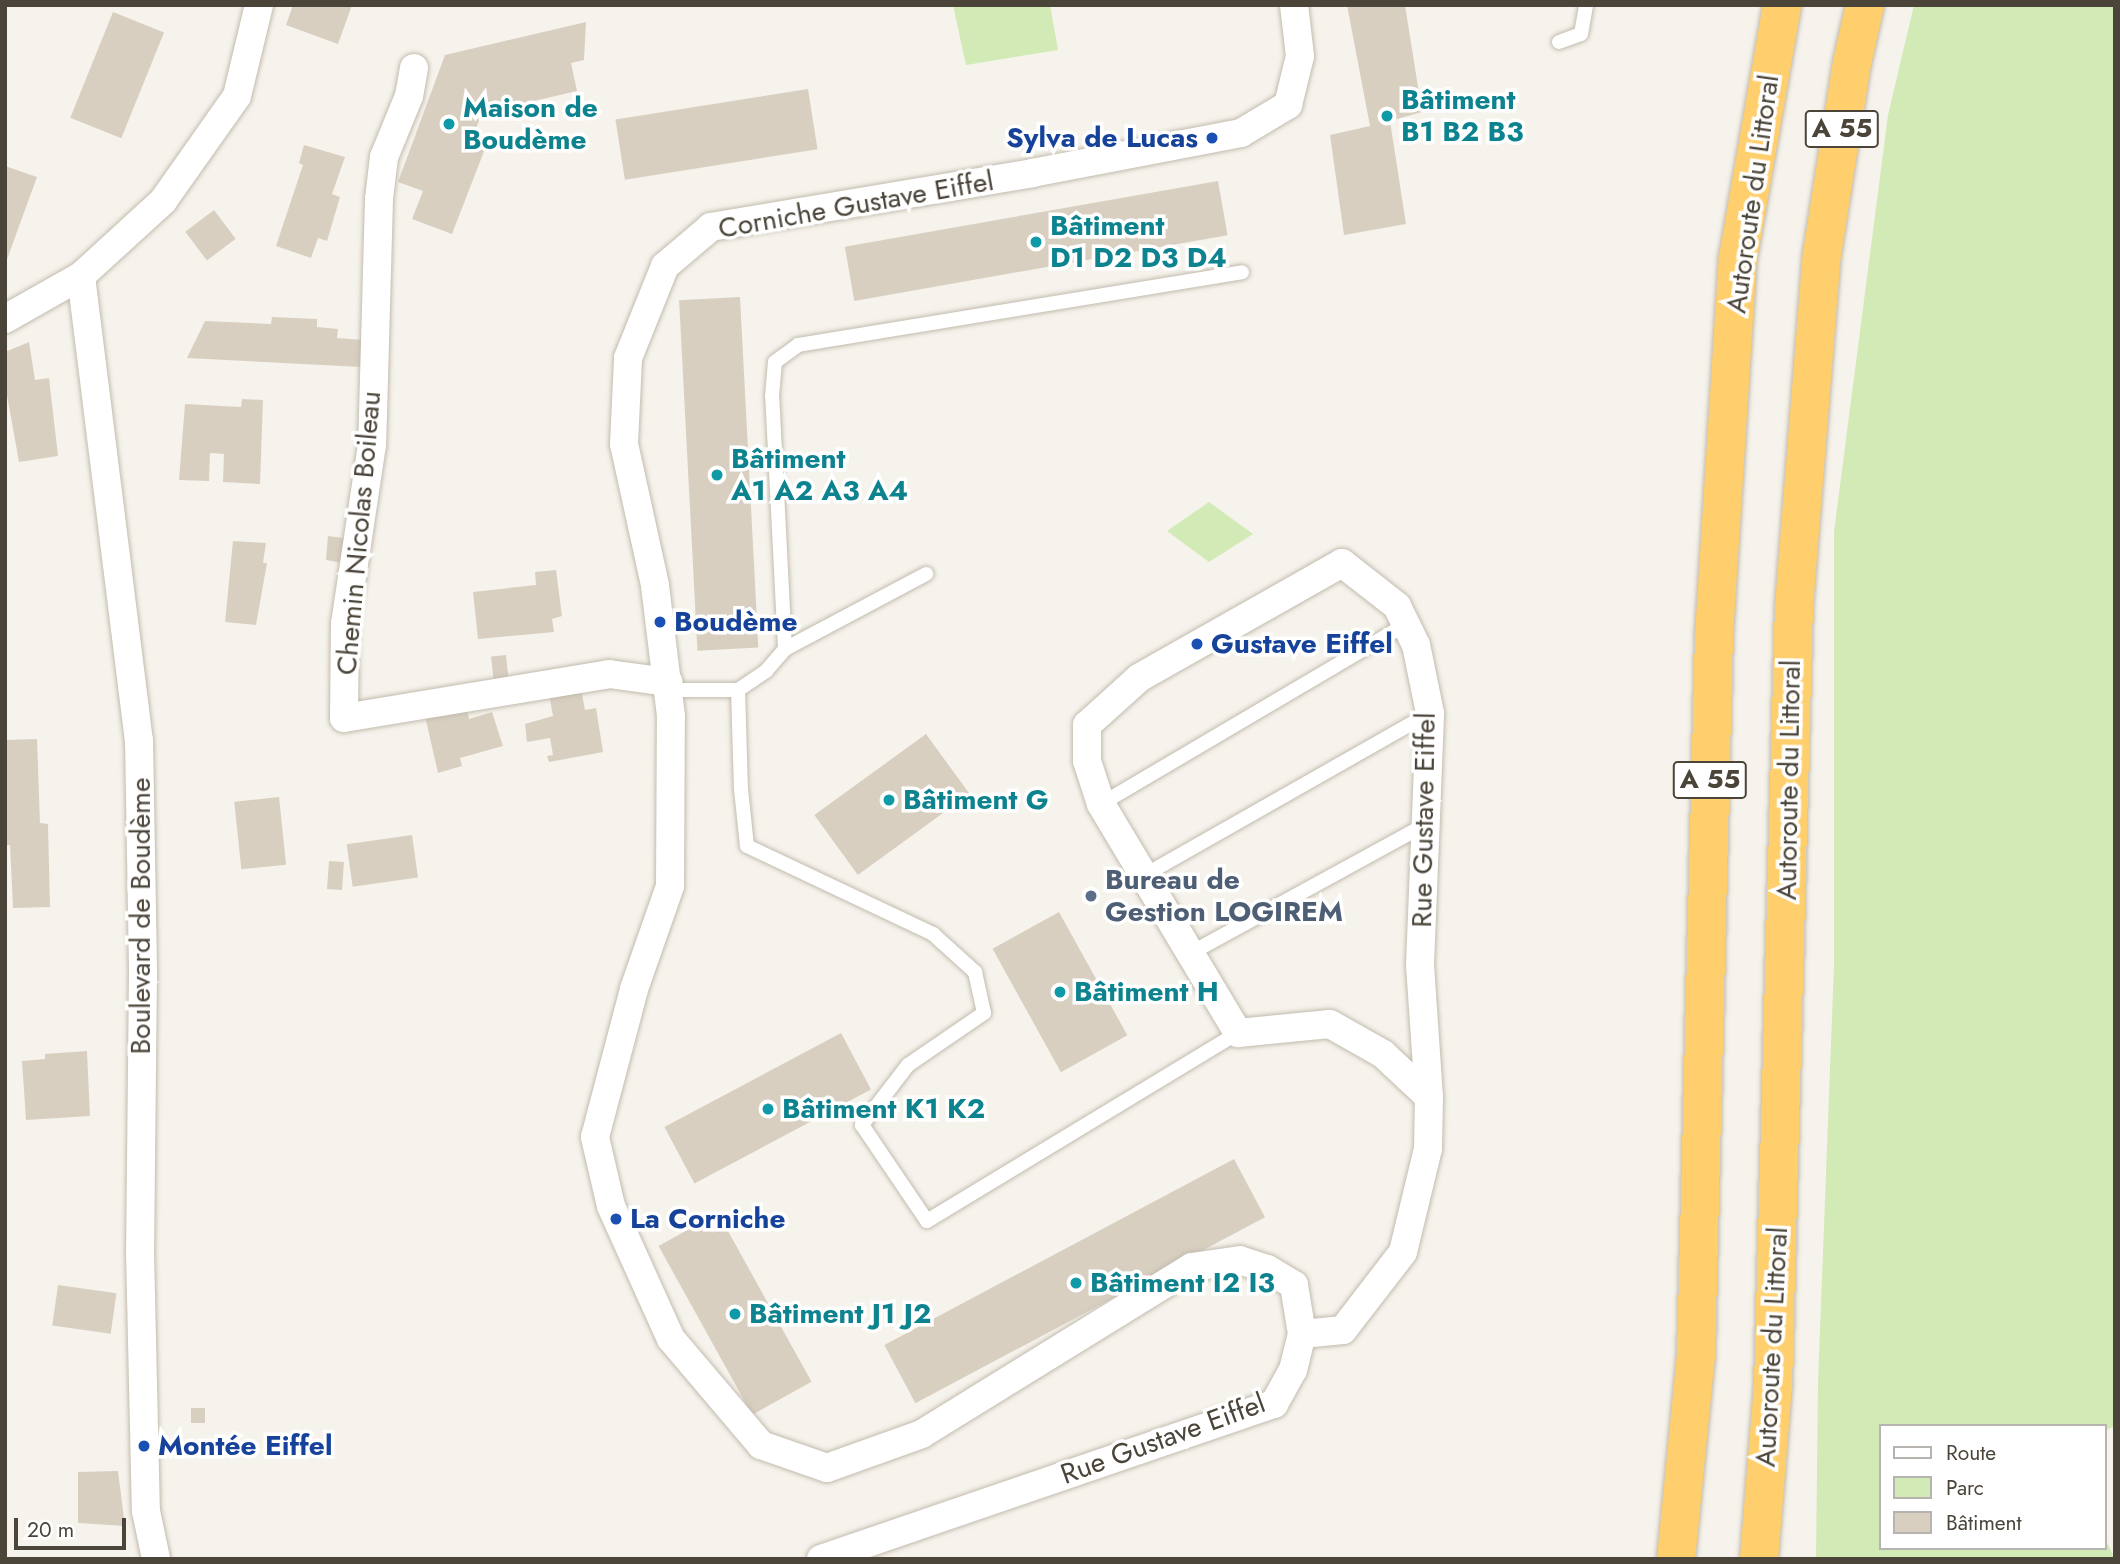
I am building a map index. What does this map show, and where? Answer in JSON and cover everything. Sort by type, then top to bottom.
[{"type":"highway","name":"Autoroute du Littoral","points":[[1676,1559],[1696,1356],[1714,635],[1738,258],[1782,5]]},
{"type":"highway","name":"Autoroute du Littoral","points":[[1759,1559],[1773,1386],[1794,606],[1822,254],[1852,63],[1865,5]]},
{"type":"street","points":[[5,319],[81,276],[163,201],[237,96],[259,5]]},
{"type":"street","name":"Corniche Gustave Eiffel","points":[[1294,5],[1300,56],[1288,105],[1241,133],[1032,173],[710,227],[664,266],[628,358],[624,444],[655,585],[668,686],[670,886],[634,989],[595,1137],[611,1206],[671,1339],[761,1445],[827,1468],[922,1434],[1192,1267],[1240,1260],[1267,1269],[1294,1285],[1302,1334]]},
{"type":"street","name":"Chemin Nicolas Boileau","points":[[414,68],[409,96],[384,157],[379,199],[372,445],[345,623],[344,718],[609,674],[668,686]]},
{"type":"street","name":"Boulevard de Boudème","points":[[81,276],[139,740],[143,972],[140,1252],[146,1511],[156,1559]]},
{"type":"street","name":"Rue Gustave Eiffel","points":[[821,1559],[1274,1404],[1293,1370],[1302,1334],[1343,1330],[1403,1252],[1428,1149],[1429,1097],[1420,965],[1430,713],[1416,645],[1397,606],[1342,563],[1150,671],[1087,726],[1087,761],[1101,804],[1238,1033]]},
{"type":"street","points":[[1238,1033],[1330,1024],[1383,1054],[1429,1097]]},
{"type":"lane","points":[[1559,42],[1581,34],[1586,5]]},
{"type":"lane","points":[[785,649],[772,396],[775,362],[798,345],[1242,272]]},
{"type":"lane","points":[[668,686],[738,690],[766,671],[785,649],[926,573]]},
{"type":"lane","points":[[1101,804],[1406,624]]},
{"type":"lane","points":[[738,690],[741,789],[747,846],[933,934],[975,972],[984,1013],[908,1065],[862,1125],[927,1221],[1238,1033]]},
{"type":"lane","points":[[1143,876],[1430,713]]},
{"type":"lane","points":[[1189,954],[1425,825]]},
{"type":"green space","points":[[953,5],[1050,5],[1058,50],[966,65]]},
{"type":"green space","points":[[1914,5],[2115,5],[2115,1426],[2106,1430],[2106,1424],[1878,1424],[1878,1550],[2106,1550],[2106,1540],[2115,1559],[1816,1559],[1818,1383],[1834,965],[1834,532],[1888,115]]},
{"type":"green space","points":[[1209,502],[1253,534],[1209,562],[1167,531]]},
{"type":"building","points":[[293,5],[352,5],[338,44],[286,25]]},
{"type":"building","name":"Bâtiment B1 B2 B3","points":[[1347,5],[1405,5],[1422,112],[1390,121],[1406,224],[1344,235],[1330,135],[1370,126]]},
{"type":"building","points":[[113,12],[164,33],[121,138],[70,118]]},
{"type":"building","name":"Maison de Boudème","points":[[586,22],[584,60],[571,63],[577,91],[482,113],[473,136],[488,141],[452,234],[412,219],[423,191],[398,182],[445,55]]},
{"type":"building","points":[[808,89],[818,149],[625,180],[615,120]]},
{"type":"building","points":[[304,145],[345,157],[332,194],[340,197],[327,241],[318,238],[311,258],[276,246],[303,165],[299,163]]},
{"type":"building","points":[[5,166],[37,177],[6,262],[5,262]]},
{"type":"building","name":"Bâtiment D1 D2 D3 D4","points":[[1218,181],[1228,235],[854,301],[845,247]]},
{"type":"building","points":[[214,210],[236,239],[207,260],[185,232]]},
{"type":"building","name":"Bâtiment A1 A2 A3 A4","points":[[740,297],[758,648],[697,651],[679,300]]},
{"type":"building","points":[[272,317],[317,319],[317,327],[338,329],[337,338],[363,340],[361,367],[187,358],[205,321],[271,324]]},
{"type":"building","points":[[29,342],[35,380],[49,378],[58,456],[19,462],[5,384],[5,352]]},
{"type":"building","points":[[242,399],[263,400],[260,484],[223,482],[224,454],[210,453],[209,481],[179,480],[185,404],[241,407]]},
{"type":"building","points":[[328,536],[344,538],[343,563],[326,560]]},
{"type":"building","points":[[233,541],[266,543],[263,563],[267,563],[256,625],[225,622]]},
{"type":"building","points":[[556,570],[562,616],[552,619],[554,632],[478,639],[473,592],[536,585],[535,572]]},
{"type":"building","points":[[506,655],[509,682],[494,683],[491,657]]},
{"type":"building","points":[[581,689],[585,710],[596,708],[603,752],[549,762],[547,756],[553,755],[550,738],[527,742],[525,724],[553,716],[549,694]]},
{"type":"building","points":[[467,709],[469,719],[492,712],[503,746],[460,758],[462,766],[438,773],[425,716]]},
{"type":"building","name":"Bâtiment G","points":[[926,734],[969,794],[858,875],[814,815]]},
{"type":"building","points":[[37,739],[40,823],[48,824],[50,907],[13,908],[10,845],[6,845],[5,740]]},
{"type":"building","points":[[279,797],[286,865],[241,869],[234,802]]},
{"type":"building","points":[[412,835],[418,878],[353,887],[347,844]]},
{"type":"building","points":[[329,861],[344,862],[342,890],[327,889]]},
{"type":"building","name":"Bâtiment H","points":[[1059,912],[1127,1035],[1061,1072],[993,949]]},
{"type":"building","name":"Bâtiment K1 K2","points":[[841,1033],[871,1090],[694,1183],[664,1127]]},
{"type":"building","points":[[87,1051],[90,1116],[26,1120],[22,1061],[45,1059],[45,1054]]},
{"type":"building","name":"Bâtiment I2 I3","points":[[1234,1159],[1265,1217],[915,1403],[884,1345]]},
{"type":"building","name":"Bâtiment J1 J2","points":[[718,1213],[812,1382],[752,1415],[659,1246]]},
{"type":"building","points":[[58,1285],[116,1293],[111,1334],[52,1326]]},
{"type":"building","points":[[191,1408],[205,1408],[205,1423],[191,1423]]},
{"type":"building","points":[[118,1471],[125,1526],[78,1523],[78,1472]]},
{"type":"place","name":"Bâtiment B1 B2 B3","points":[[1387,116]]},
{"type":"place","name":"Maison de Boudème","points":[[449,124]]},
{"type":"place","name":"Sylva de Lucas","points":[[1212,138]]},
{"type":"place","name":"Bâtiment D1 D2 D3 D4","points":[[1036,242]]},
{"type":"place","name":"Bâtiment A1 A2 A3 A4","points":[[717,475]]},
{"type":"place","name":"Boudème","points":[[660,622]]},
{"type":"place","name":"Gustave Eiffel","points":[[1197,644]]},
{"type":"place","name":"Bâtiment G","points":[[889,800]]},
{"type":"place","name":"Bureau de Gestion LOGIREM","points":[[1091,896]]},
{"type":"place","name":"Bâtiment H","points":[[1060,992]]},
{"type":"place","name":"Bâtiment K1 K2","points":[[768,1109]]},
{"type":"place","name":"La Corniche","points":[[616,1219]]},
{"type":"place","name":"Bâtiment I2 I3","points":[[1076,1283]]},
{"type":"place","name":"Bâtiment J1 J2","points":[[735,1314]]},
{"type":"place","name":"Montée Eiffel","points":[[144,1446]]}]
